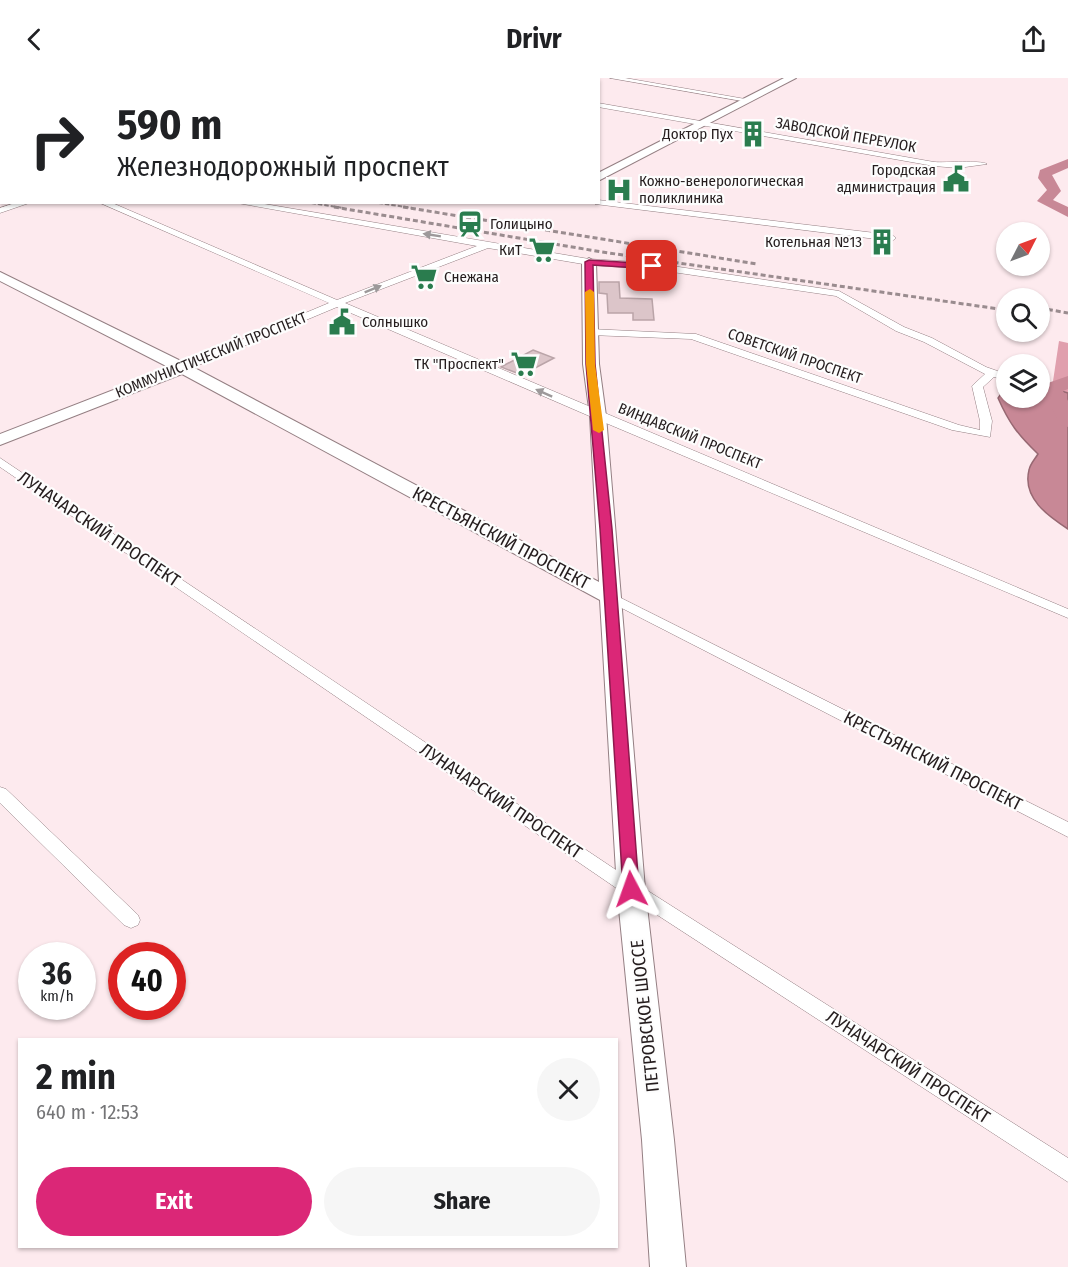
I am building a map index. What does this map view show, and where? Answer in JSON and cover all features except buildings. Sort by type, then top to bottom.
[{"type":"street","points":[[613,78],[748,100]]},
{"type":"street","points":[[600,177],[790,78]]},
{"type":"street","name":"ЗАВОДСКОЙ ПЕРЕУЛОК","points":[[600,105],[934,164],[958,166],[983,164]]},
{"type":"street","points":[[600,202],[892,238]]},
{"type":"street","points":[[0,211],[22,204]]},
{"type":"street","name":"ВИНДАВСКИЙ ПРОСПЕКТ","points":[[107,204],[597,416],[674,446],[1068,614]]},
{"type":"street","points":[[248,204],[589,262],[652,266],[839,294],[900,329],[928,340],[996,374]]},
{"type":"street","name":"КОММУНИСТИЧЕСКИЙ ПРОСПЕКТ","points":[[0,440],[489,244]]},
{"type":"street","name":"ПЕТРОВСКОЕ ШОССЕ","points":[[589,262],[591,364],[611,597],[631,889],[658,1140],[668,1267]]},
{"type":"street","name":"КРЕСТЬЯНСКИЙ ПРОСПЕКТ","points":[[0,276],[183,368],[611,597],[1068,830]]},
{"type":"street","name":"СОВЕТСКИЙ ПРОСПЕКТ","points":[[590,332],[692,336],[956,428],[986,435],[986,421],[977,386],[992,373]]},
{"type":"street","name":"ЛУНАЧАРСКИЙ ПРОСПЕКТ","points":[[0,462],[631,889],[1068,1171]]},
{"type":"street","points":[[0,793],[131,920]]},
{"type":"shaded area","points":[[1059,341],[1068,343],[1068,393],[1052,388]]},
{"type":"shaded area","points":[[1050,388],[1068,393],[1068,529],[1045,512],[1033,498],[1029,489],[1029,470],[1038,454],[1010,422],[1003,408],[1050,408]]},
{"type":"waterway","points":[[1068,163],[1045,173],[1045,178],[1054,191],[1044,201],[1068,213]]},
{"type":"waterway","points":[[1068,382],[1052,388],[1068,421]]},
{"type":"railway","points":[[318,204],[343,208]]},
{"type":"railway","points":[[385,204],[412,208]]},
{"type":"railway","points":[[334,207],[602,252],[996,309]]},
{"type":"railway","points":[[403,207],[757,264]]},
{"type":"railway","points":[[1050,310],[1068,313]]},
{"type":"slow traffic","points":[[590,292],[591,364],[599,430]]},
{"type":"place","name":"Доктор Пух","points":[[753,134]]},
{"type":"place","name":"Городская администрация","points":[[956,179]]},
{"type":"place","name":"Кожно-венерологическая поликлиника","points":[[619,190]]},
{"type":"place","name":"Голицыно","points":[[470,224]]},
{"type":"place","name":"Котельная №13","points":[[882,242]]},
{"type":"place","name":"КиТ","points":[[542,250]]},
{"type":"place","name":"Снежана","points":[[424,277]]},
{"type":"place","name":"Солнышко","points":[[342,322]]},
{"type":"place","name":"ТК \"Проспект\"","points":[[524,364]]},
{"type":"route","points":[[631,889],[613,620],[591,364],[589,262],[617,266],[652,266]]}]
